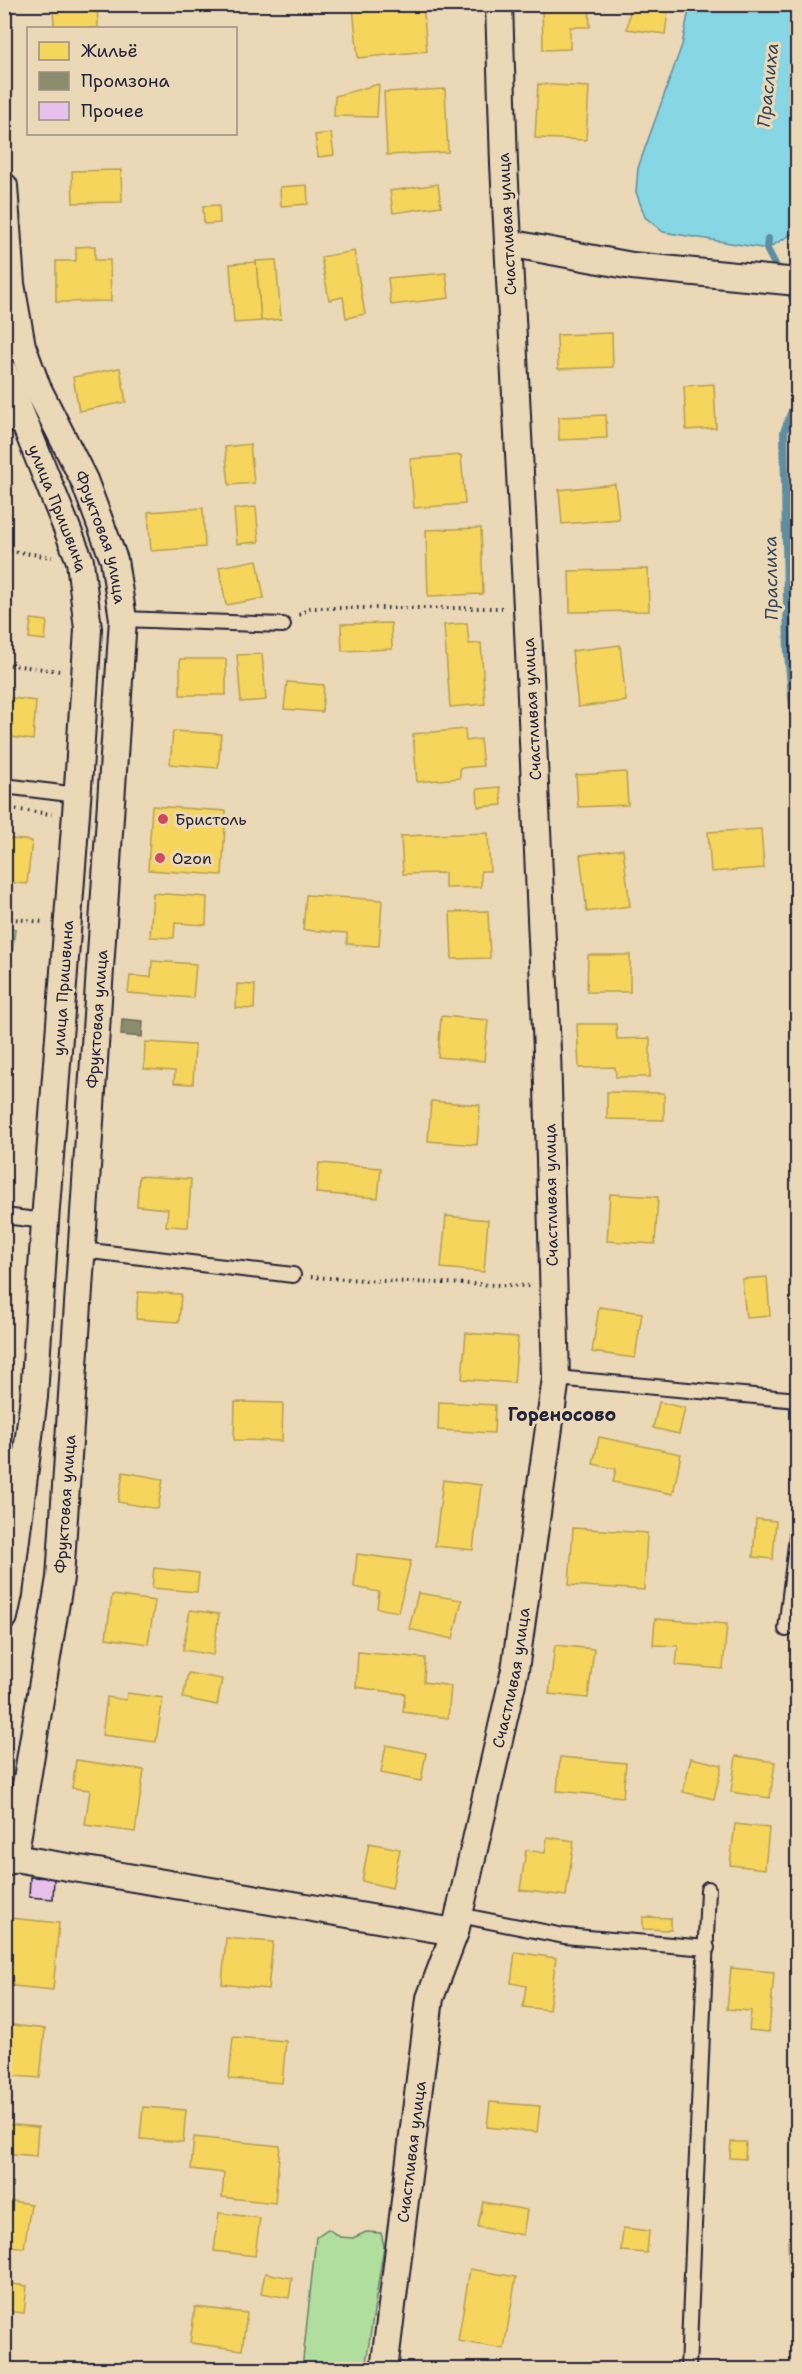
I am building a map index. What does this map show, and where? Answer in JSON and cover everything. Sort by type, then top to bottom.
[{"type":"street","name":"Счастливая улица","points":[[384,2370],[430,1998],[457,1923],[515,1670],[556,1378],[547,1039],[508,243],[499,4]]},
{"type":"street","name":"Фруктовая улица","points":[[4,186],[11,284],[22,346],[37,387],[88,490],[114,560],[123,619],[60,1578],[9,1860]]},
{"type":"street","points":[[508,243],[632,266],[798,282]]},
{"type":"street","name":"улица Пришвина","points":[[4,372],[15,425],[80,561],[88,629],[34,1396],[9,1594],[4,1617]]},
{"type":"street","points":[[9,1860],[457,1923]]},
{"type":"lane","points":[[123,619],[283,625]]},
{"type":"lane","points":[[4,786],[78,795]]},
{"type":"lane","points":[[4,1216],[45,1221]]},
{"type":"lane","points":[[82,1250],[292,1275]]},
{"type":"lane","points":[[556,1378],[798,1400]]},
{"type":"lane","points":[[786,1629],[798,1528]]},
{"type":"lane","points":[[688,2370],[708,1889]]},
{"type":"lane","points":[[457,1923],[564,1936],[707,1948]]},
{"type":"path","points":[[4,550],[80,561]]},
{"type":"path","points":[[283,625],[310,608],[527,608]]},
{"type":"path","points":[[4,664],[86,674]]},
{"type":"path","points":[[4,808],[53,814]]},
{"type":"path","points":[[4,918],[68,925]]},
{"type":"path","points":[[292,1275],[382,1281],[553,1286]]},
{"type":"green space","points":[[5,928],[15,929],[7,994],[4,994]]},
{"type":"green space","points":[[328,2229],[340,2237],[353,2238],[366,2232],[381,2233],[384,2246],[365,2369],[302,2369],[316,2237]]},
{"type":"water","points":[[690,5],[797,5],[797,225],[792,234],[767,249],[663,232],[645,217],[636,192],[638,168],[682,45]]},
{"type":"building: Жильё","points":[[53,4],[97,4],[98,27],[54,27]]},
{"type":"building: Жильё","points":[[391,4],[423,4],[427,51],[358,58],[353,8]]},
{"type":"building: Жильё","points":[[589,4],[590,27],[570,27],[570,49],[543,50],[542,5]]},
{"type":"building: Жильё","points":[[631,4],[669,4],[665,34],[627,29]]},
{"type":"building: Жильё","points":[[379,84],[377,117],[334,116],[335,96]]},
{"type":"building: Жильё","points":[[538,84],[589,87],[586,140],[535,138]]},
{"type":"building: Жильё","points":[[445,89],[448,152],[387,155],[384,92]]},
{"type":"building: Жильё","points":[[331,133],[334,155],[318,157],[315,135]]},
{"type":"building: Жильё","points":[[121,170],[122,202],[73,203],[72,171]]},
{"type":"building: Жильё","points":[[438,184],[441,206],[393,213],[390,191]]},
{"type":"building: Жильё","points":[[307,185],[308,204],[281,206],[280,187]]},
{"type":"building: Жильё","points":[[219,205],[220,223],[204,224],[203,206]]},
{"type":"building: Жильё","points":[[95,246],[95,260],[110,260],[111,301],[56,302],[56,261],[76,261],[76,247]]},
{"type":"building: Жильё","points":[[354,251],[365,314],[346,318],[343,297],[329,300],[321,257]]},
{"type":"building: Жильё","points":[[276,260],[281,319],[261,321],[256,261]]},
{"type":"building: Жильё","points":[[256,262],[261,321],[234,323],[230,264]]},
{"type":"building: Жильё","points":[[446,273],[449,298],[391,305],[388,278]]},
{"type":"building: Жильё","points":[[612,333],[613,367],[558,369],[557,335]]},
{"type":"building: Жильё","points":[[120,368],[126,402],[79,411],[73,377]]},
{"type":"building: Жильё","points":[[714,384],[716,428],[686,430],[684,386]]},
{"type":"building: Жильё","points":[[606,415],[607,438],[559,440],[559,417]]},
{"type":"building: Жильё","points":[[250,444],[254,483],[229,485],[225,447]]},
{"type":"building: Жильё","points":[[461,455],[465,504],[414,508],[410,459]]},
{"type":"building: Жильё","points":[[615,484],[619,519],[562,524],[559,490]]},
{"type":"building: Жильё","points":[[256,507],[259,542],[237,544],[234,509]]},
{"type":"building: Жильё","points":[[203,508],[205,547],[151,551],[148,512]]},
{"type":"building: Жильё","points":[[481,528],[483,594],[428,596],[426,530]]},
{"type":"building: Жильё","points":[[257,560],[264,598],[226,605],[219,567]]},
{"type":"building: Жильё","points":[[648,569],[649,611],[570,612],[569,571]]},
{"type":"building: Жильё","points":[[31,619],[47,621],[45,640],[29,638]]},
{"type":"building: Жильё","points":[[391,623],[392,649],[342,651],[341,624]]},
{"type":"building: Жильё","points":[[467,623],[469,644],[481,643],[485,704],[450,707],[444,625]]},
{"type":"building: Жильё","points":[[620,645],[626,701],[578,707],[572,651]]},
{"type":"building: Жильё","points":[[262,654],[266,700],[241,702],[237,655]]},
{"type":"building: Жильё","points":[[180,659],[226,659],[226,695],[180,695]]},
{"type":"building: Жильё","points":[[287,682],[324,685],[322,712],[284,709]]},
{"type":"building: Жильё","points":[[4,697],[36,701],[33,740],[4,736]]},
{"type":"building: Жильё","points":[[465,729],[466,741],[480,739],[483,766],[460,768],[460,778],[417,782],[413,734]]},
{"type":"building: Жильё","points":[[173,731],[221,734],[218,768],[170,764]]},
{"type":"building: Жильё","points":[[626,772],[628,805],[578,807],[576,775]]},
{"type":"building: Жильё","points":[[500,787],[502,805],[478,807],[477,789]]},
{"type":"building: Жильё","points":[[152,806],[226,811],[222,875],[148,870]]},
{"type":"building: Жильё","points":[[761,829],[764,868],[711,872],[708,832]]},
{"type":"building: Жильё","points":[[488,833],[490,871],[481,871],[481,887],[445,888],[445,873],[403,874],[401,836]]},
{"type":"building: Жильё","points":[[4,838],[32,841],[27,884],[4,882]]},
{"type":"building: Жильё","points":[[623,849],[630,906],[587,912],[580,855]]},
{"type":"building: Жильё","points":[[153,893],[207,897],[206,925],[175,923],[174,938],[150,937]]},
{"type":"building: Жильё","points":[[306,895],[382,900],[379,946],[347,944],[347,933],[303,930]]},
{"type":"building: Жильё","points":[[488,911],[490,958],[452,959],[450,912]]},
{"type":"building: Жильё","points":[[588,955],[630,955],[630,992],[587,992]]},
{"type":"building: Жильё","points":[[152,961],[196,964],[193,998],[128,993],[130,976],[151,977]]},
{"type":"building: Жильё","points":[[237,984],[255,985],[254,1009],[236,1008]]},
{"type":"building: Жильё","points":[[441,1016],[488,1020],[484,1061],[438,1057]]},
{"type":"building: Жильё","points":[[577,1024],[616,1024],[617,1039],[650,1038],[650,1077],[616,1077],[615,1067],[579,1068]]},
{"type":"building: Жильё","points":[[145,1042],[195,1045],[193,1084],[174,1083],[175,1071],[144,1069]]},
{"type":"building: Жильё","points":[[607,1092],[664,1093],[664,1120],[607,1119]]},
{"type":"building: Жильё","points":[[431,1101],[480,1105],[477,1145],[428,1141]]},
{"type":"building: Жильё","points":[[319,1163],[381,1168],[378,1198],[316,1193]]},
{"type":"building: Жильё","points":[[139,1176],[191,1179],[188,1227],[166,1226],[168,1209],[137,1206]]},
{"type":"building: Жильё","points":[[610,1194],[658,1197],[655,1244],[607,1241]]},
{"type":"building: Жильё","points":[[446,1216],[488,1220],[484,1272],[441,1268]]},
{"type":"building: Жильё","points":[[4,1256],[12,1257],[4,1306]]},
{"type":"building: Жильё","points":[[767,1277],[770,1316],[746,1318],[742,1279]]},
{"type":"building: Жильё","points":[[138,1292],[181,1294],[179,1322],[136,1319]]},
{"type":"building: Жильё","points":[[599,1307],[642,1313],[635,1358],[592,1352]]},
{"type":"building: Жильё","points":[[466,1333],[518,1337],[514,1383],[462,1379]]},
{"type":"building: Жильё","points":[[798,1351],[798,1375],[792,1373]]},
{"type":"building: Жильё","points":[[235,1402],[283,1403],[282,1441],[234,1440]]},
{"type":"building: Жильё","points":[[439,1402],[495,1405],[494,1433],[438,1430]]},
{"type":"building: Жильё","points":[[659,1402],[685,1408],[679,1434],[653,1428]]},
{"type":"building: Жильё","points":[[599,1437],[681,1454],[673,1494],[613,1482],[616,1469],[593,1464]]},
{"type":"building: Жильё","points":[[123,1472],[163,1479],[158,1509],[118,1502]]},
{"type":"building: Жильё","points":[[443,1480],[481,1485],[473,1550],[435,1546]]},
{"type":"building: Жильё","points":[[756,1519],[776,1521],[773,1559],[753,1557]]},
{"type":"building: Жильё","points":[[573,1528],[647,1533],[644,1590],[569,1585]]},
{"type":"building: Жильё","points":[[357,1554],[411,1561],[398,1612],[377,1608],[379,1592],[354,1587]]},
{"type":"building: Жильё","points":[[154,1568],[199,1573],[197,1592],[152,1588]]},
{"type":"building: Жильё","points":[[418,1593],[462,1600],[453,1639],[409,1629]]},
{"type":"building: Жильё","points":[[112,1595],[155,1601],[148,1644],[106,1638]]},
{"type":"building: Жильё","points":[[190,1610],[219,1614],[213,1655],[183,1650]]},
{"type":"building: Жильё","points":[[655,1619],[727,1624],[723,1669],[676,1665],[678,1646],[653,1645]]},
{"type":"building: Жильё","points":[[555,1645],[594,1649],[588,1698],[549,1694]]},
{"type":"building: Жильё","points":[[358,1652],[425,1658],[424,1682],[451,1686],[448,1718],[403,1712],[405,1694],[356,1687]]},
{"type":"building: Жильё","points":[[188,1673],[222,1679],[217,1705],[183,1698]]},
{"type":"building: Жильё","points":[[127,1693],[163,1698],[156,1742],[102,1735],[107,1697],[126,1700]]},
{"type":"building: Жильё","points":[[386,1745],[426,1753],[421,1781],[381,1773]]},
{"type":"building: Жильё","points":[[736,1756],[775,1762],[770,1798],[731,1792]]},
{"type":"building: Жильё","points":[[560,1757],[626,1763],[623,1797],[557,1791]]},
{"type":"building: Жильё","points":[[691,1758],[722,1765],[714,1799],[683,1792]]},
{"type":"building: Жильё","points":[[76,1760],[144,1770],[135,1832],[85,1825],[90,1790],[72,1788]]},
{"type":"building: Жильё","points":[[735,1824],[769,1828],[765,1869],[730,1865]]},
{"type":"building: Жильё","points":[[547,1837],[574,1841],[566,1896],[520,1890],[526,1850],[545,1853]]},
{"type":"building: Жильё","points":[[369,1843],[400,1849],[392,1888],[362,1881]]},
{"type":"building: Жильё","points":[[643,1917],[671,1918],[671,1930],[643,1929]]},
{"type":"building: Жильё","points":[[10,1918],[59,1923],[53,1990],[4,1985]]},
{"type":"building: Жильё","points":[[226,1938],[273,1942],[268,1989],[222,1984]]},
{"type":"building: Жильё","points":[[515,1952],[556,1958],[549,2010],[523,2007],[526,1986],[511,1983]]},
{"type":"building: Жильё","points":[[731,1968],[774,1972],[769,2032],[749,2030],[751,2011],[727,2009]]},
{"type":"building: Жильё","points":[[796,1985],[798,1985],[798,2007],[794,2006]]},
{"type":"building: Жильё","points":[[4,2024],[45,2029],[40,2078],[4,2075]]},
{"type":"building: Жильё","points":[[233,2037],[286,2041],[282,2083],[229,2079]]},
{"type":"building: Жильё","points":[[490,2102],[540,2106],[537,2132],[487,2127]]},
{"type":"building: Жильё","points":[[143,2107],[186,2110],[183,2142],[140,2139]]},
{"type":"building: Жильё","points":[[4,2124],[38,2127],[36,2156],[4,2153]]},
{"type":"building: Жильё","points":[[194,2137],[280,2146],[275,2203],[222,2197],[224,2173],[191,2169]]},
{"type":"building: Жильё","points":[[731,2142],[746,2142],[745,2159],[730,2158]]},
{"type":"building: Жильё","points":[[4,2200],[31,2204],[24,2248],[4,2245]]},
{"type":"building: Жильё","points":[[483,2202],[527,2210],[523,2235],[478,2227]]},
{"type":"building: Жильё","points":[[219,2213],[260,2218],[255,2256],[214,2251]]},
{"type":"building: Жильё","points":[[623,2228],[649,2231],[647,2253],[621,2251]]},
{"type":"building: Жильё","points":[[788,2241],[798,2241],[798,2274],[789,2274]]},
{"type":"building: Жильё","points":[[470,2269],[516,2277],[504,2349],[458,2341]]},
{"type":"building: Жильё","points":[[265,2273],[292,2278],[289,2298],[261,2293]]},
{"type":"building: Жильё","points":[[4,2283],[27,2286],[24,2313],[4,2311]]},
{"type":"building: Жильё","points":[[195,2307],[247,2313],[242,2350],[190,2343]]},
{"type":"building: Жильё","points":[[252,2364],[279,2367],[279,2370],[251,2370]]},
{"type":"building: Промзона","points":[[122,1019],[143,1021],[142,1037],[121,1035]]},
{"type":"building: Прочее","points":[[30,1877],[54,1878],[53,1899],[29,1897]]},
{"type":"waterway","name":"Праслиха","points":[[768,239],[767,249],[780,274]]},
{"type":"waterway","name":"Праслиха","points":[[790,291],[798,313]]},
{"type":"waterway","name":"Праслиха","points":[[798,395],[784,432],[788,653],[798,763]]},
{"type":"place","name":"Бристоль","points":[[163,819]]},
{"type":"place","name":"Ozon","points":[[160,858]]},
{"type":"district","name":"Гореносово","points":[[562,1415]]}]
